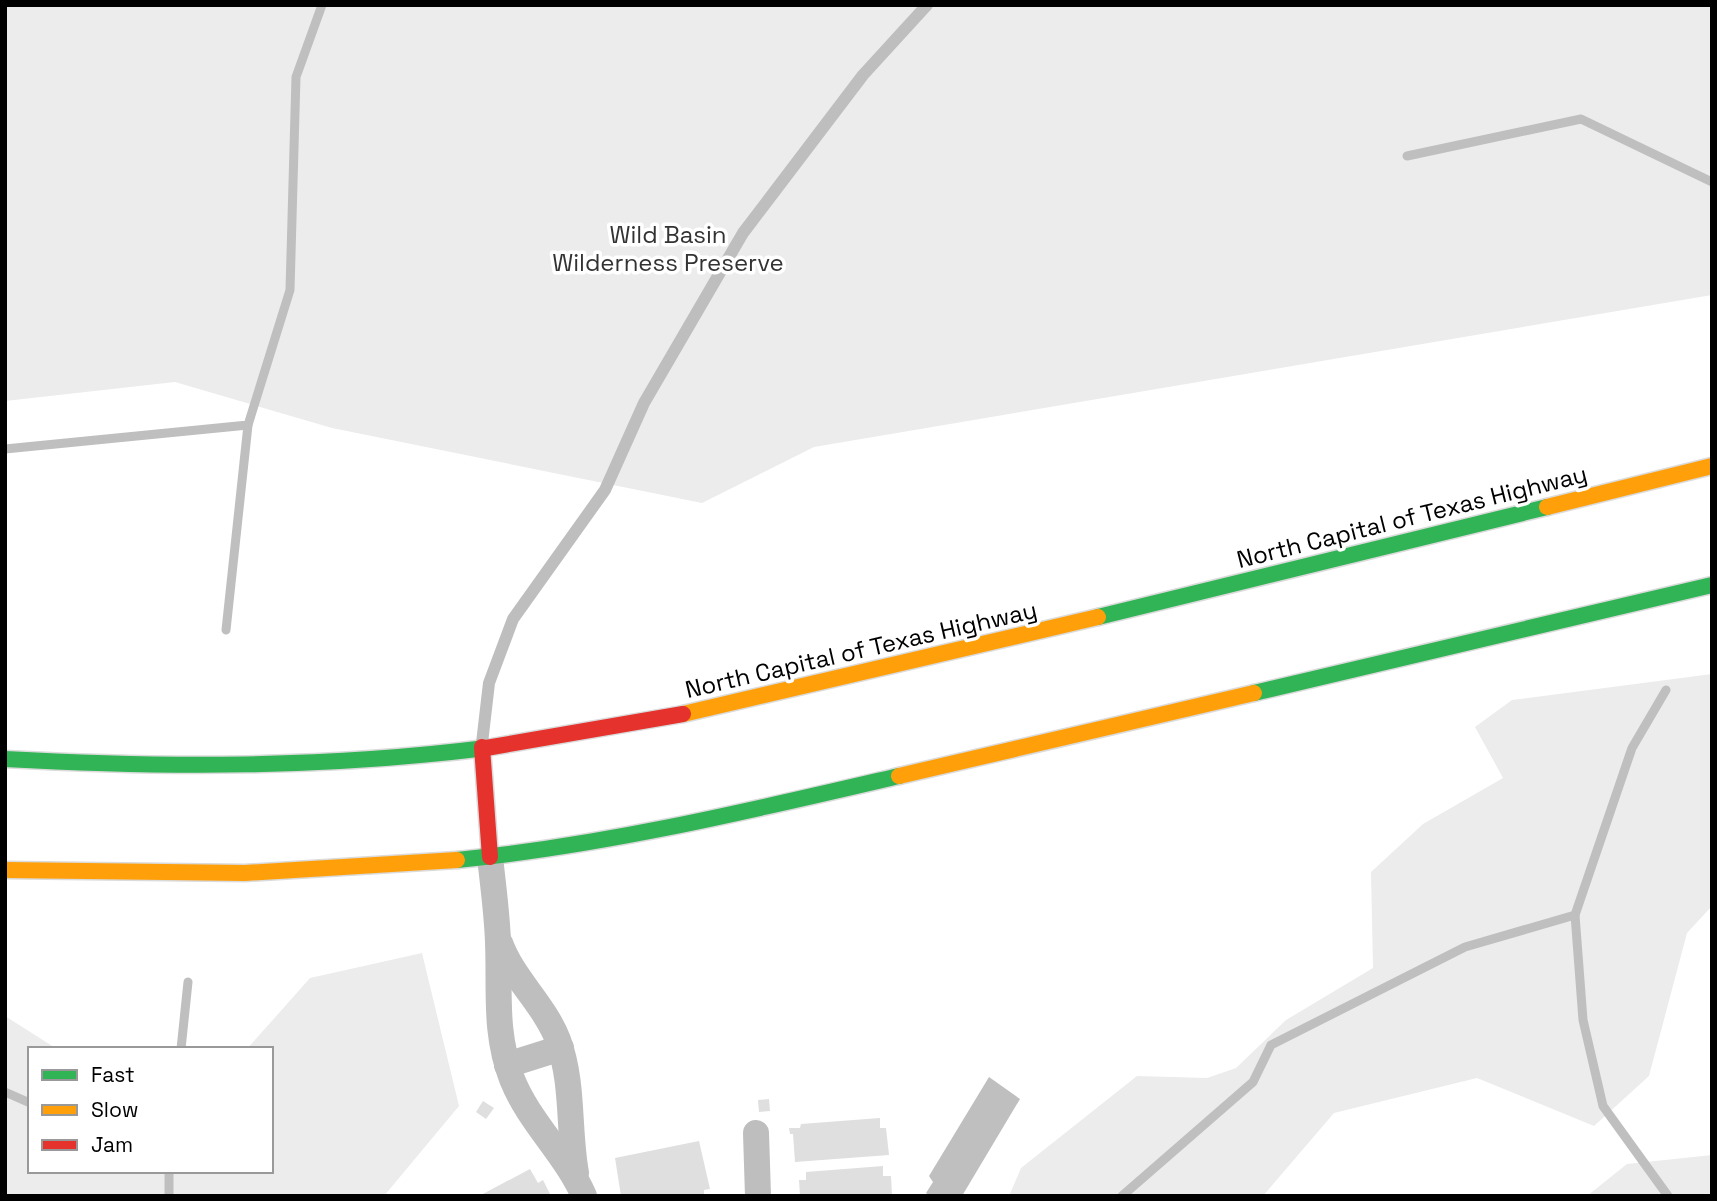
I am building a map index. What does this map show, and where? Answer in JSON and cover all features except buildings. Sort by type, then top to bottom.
[{"type":"highway","name":"North Capital of Texas Highway","points":[[5,759],[100,765],[280,766],[407,758],[640,723],[804,689],[1712,467]]},
{"type":"highway","points":[[5,870],[199,876],[311,873],[490,857],[664,827],[779,803],[1712,585]]},
{"type":"highway","points":[[482,747],[490,857]]},
{"type":"street","points":[[490,857],[498,935],[498,1013],[507,1065],[528,1113],[564,1158],[581,1188]]},
{"type":"street","points":[[498,935],[509,964],[545,1015],[561,1048],[570,1094],[581,1188]]},
{"type":"street","points":[[507,1065],[561,1048]]},
{"type":"street","points":[[755,1133],[758,1196]]},
{"type":"lane","points":[[482,747],[489,683],[513,619],[605,490],[645,403],[736,244],[863,75],[927,5]]},
{"type":"green space","name":"Wild Basin Wilderness Preserve","points":[[5,5],[1712,5],[1712,295],[814,447],[702,503],[332,428],[175,382],[5,401]]},
{"type":"green space","points":[[1712,674],[1712,906],[1687,933],[1649,1076],[1594,1126],[1477,1078],[1334,1113],[1263,1196],[1009,1196],[1021,1168],[1137,1076],[1207,1078],[1236,1068],[1286,1020],[1373,968],[1371,872],[1423,824],[1503,778],[1475,727],[1512,700]]},
{"type":"green space","points":[[422,953],[459,1106],[384,1196],[5,1196],[5,1016],[54,1047],[28,1047],[28,1173],[273,1173],[273,1047],[249,1047],[310,978]]},
{"type":"green space","points":[[1712,1155],[1712,1196],[1587,1196],[1627,1164]]},
{"type":"shaded area","points":[[989,1077],[1020,1099],[962,1196],[930,1196],[926,1193],[933,1182],[929,1176]]},
{"type":"waterway","points":[[5,449],[248,425],[290,290],[296,77],[322,5]]},
{"type":"waterway","points":[[1407,156],[1581,119],[1712,182]]},
{"type":"waterway","points":[[226,630],[248,425]]},
{"type":"waterway","points":[[1122,1196],[1253,1082],[1271,1045],[1465,947],[1575,915],[1632,748],[1666,690]]},
{"type":"waterway","points":[[1575,915],[1583,1020],[1603,1106],[1668,1196]]},
{"type":"waterway","points":[[181,1047],[188,982]]},
{"type":"waterway","points":[[5,1092],[28,1102]]},
{"type":"waterway","points":[[169,1173],[169,1196]]},
{"type":"traffic: fast","points":[[1098,617],[1547,507]]},
{"type":"traffic: fast","points":[[1254,693],[1712,585]]},
{"type":"traffic: fast","points":[[5,759],[186,765],[306,763],[486,748]]},
{"type":"traffic: fast","points":[[457,860],[624,836],[735,814],[899,776]]},
{"type":"traffic: slow","points":[[1547,507],[1712,466]]},
{"type":"traffic: slow","points":[[683,714],[1098,617]]},
{"type":"traffic: slow","points":[[899,776],[1254,693]]},
{"type":"traffic: slow","points":[[5,870],[245,873],[457,860]]},
{"type":"traffic: jam","points":[[486,748],[683,714]]},
{"type":"traffic: jam","points":[[482,747],[490,857]]}]
